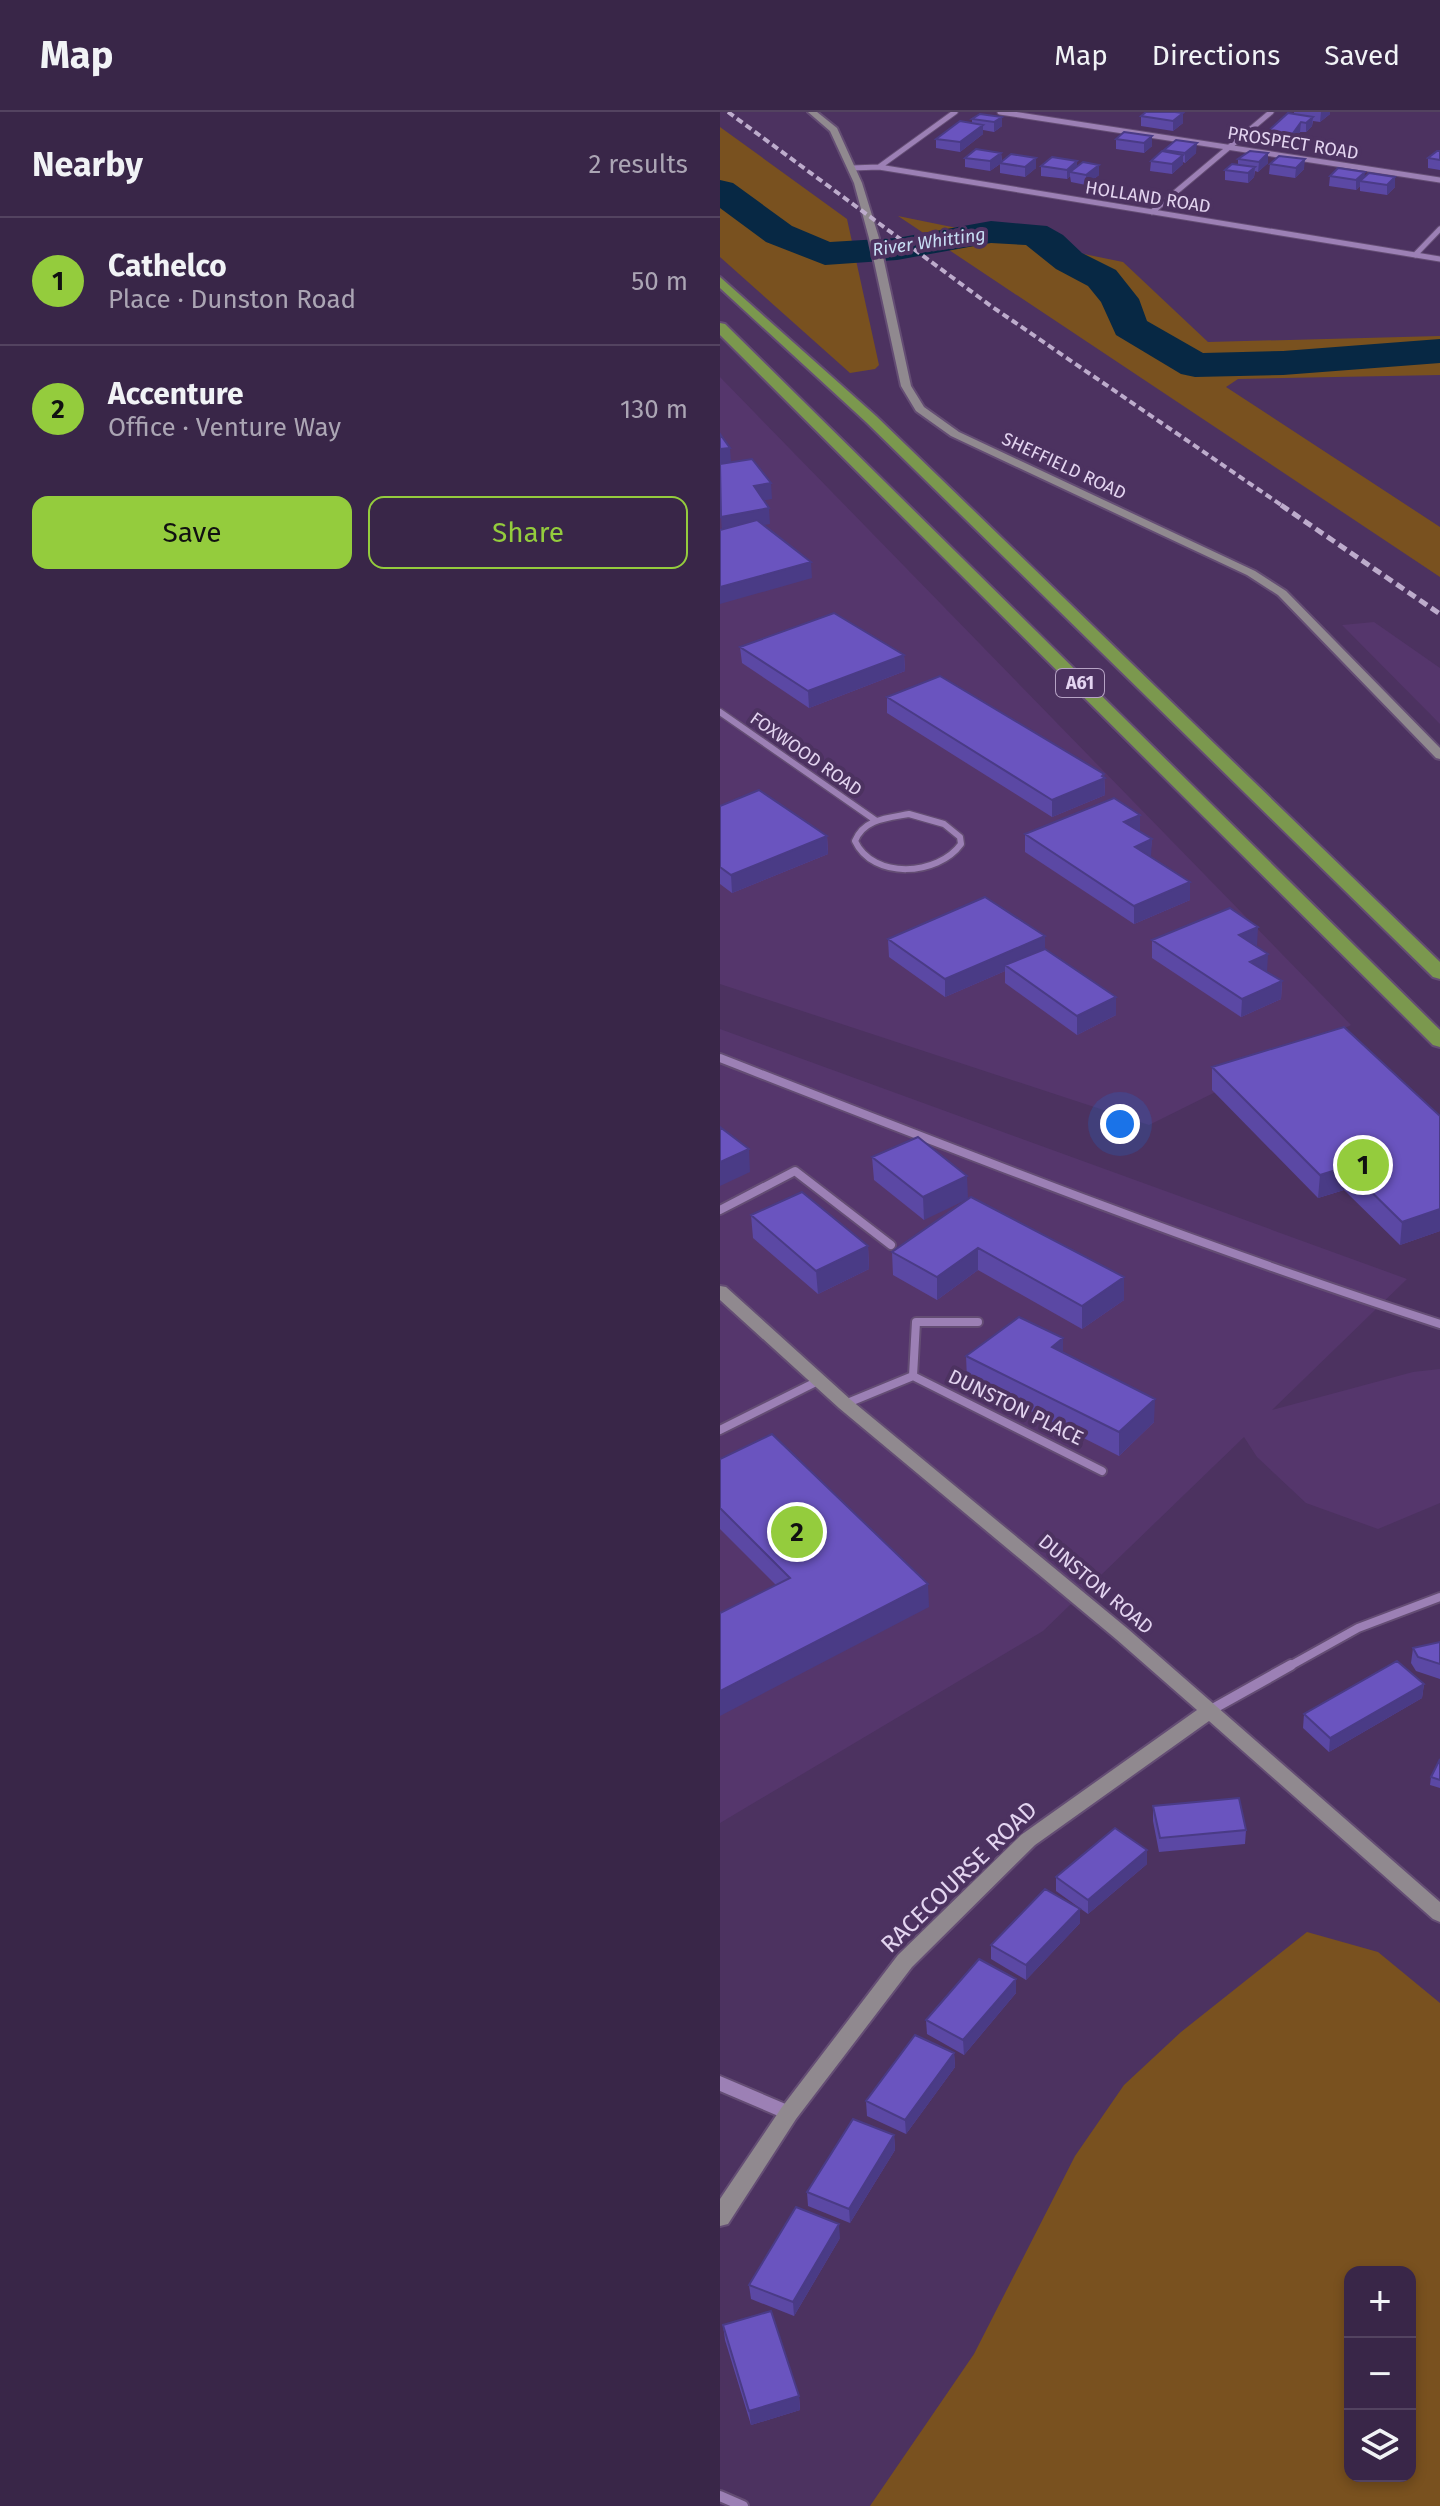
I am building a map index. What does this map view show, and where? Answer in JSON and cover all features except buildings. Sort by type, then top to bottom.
[{"type":"highway","name":"A61","points":[[720,281],[871,419],[1440,973]]},
{"type":"highway","name":"A61","points":[[720,327],[1440,1041]]},
{"type":"main road","name":"SHEFFIELD ROAD","points":[[812,112],[834,130],[852,168],[874,238],[906,386],[920,409],[955,434],[1251,573],[1282,593],[1440,755]]},
{"type":"main road","name":"DUNSTON ROAD","points":[[720,1291],[818,1381],[1122,1634],[1302,1789],[1440,1914]]},
{"type":"main road","name":"RACECOURSE ROAD","points":[[720,2217],[789,2113],[905,1961],[1028,1840],[1209,1711]]},
{"type":"street","points":[[879,167],[955,112]]},
{"type":"street","name":"PROSPECT ROAD","points":[[1000,112],[1440,180]]},
{"type":"street","points":[[1152,212],[1271,112]]},
{"type":"street","name":"HOLLAND ROAD","points":[[852,168],[879,167],[1440,259]]},
{"type":"street","points":[[1415,255],[1440,229]]},
{"type":"street","name":"FOXWOOD ROAD","points":[[720,712],[875,820],[909,814],[941,820],[953,827],[959,835],[959,844],[953,853],[928,866],[896,868],[879,865],[866,860],[853,843],[855,835],[875,820]]},
{"type":"street","points":[[720,1058],[1056,1190],[1310,1282],[1440,1324]]},
{"type":"street","points":[[720,1210],[795,1171],[891,1245]]},
{"type":"street","points":[[845,1404],[913,1376],[916,1322],[978,1322]]},
{"type":"street","name":"DUNSTON PLACE","points":[[913,1376],[1102,1471]]},
{"type":"street","points":[[720,1430],[818,1381]]},
{"type":"street","name":"RACECOURSE ROAD","points":[[1209,1711],[1358,1628],[1440,1597]]},
{"type":"street","points":[[720,2083],[789,2113]]},
{"type":"street","points":[[720,2496],[743,2506]]},
{"type":"shaded area","points":[[720,127],[847,219],[879,365],[875,369],[850,373],[720,257]]},
{"type":"shaded area","points":[[898,216],[1123,262],[1208,342],[1440,336],[1440,375],[1238,379],[1226,387],[1440,527],[1440,577]]},
{"type":"shaded area","points":[[720,377],[1351,1025],[1149,1125],[720,984]]},
{"type":"shaded area","points":[[1374,622],[1440,668],[1440,724],[1342,625]]},
{"type":"shaded area","points":[[720,1029],[1407,1279],[1272,1410],[1413,1372],[1440,1369],[1440,1503],[1378,1529],[1306,1503],[1257,1457],[1244,1437],[1043,1631],[720,1823]]},
{"type":"shaded area","points":[[1307,1932],[1378,1952],[1440,2003],[1440,2506],[870,2506],[974,2354],[1075,2156],[1124,2085],[1181,2032]]},
{"type":"waterway","name":"River Whitting","points":[[720,191],[779,234],[825,254],[897,249],[991,232],[1034,234],[1050,243],[1069,261],[1102,278],[1120,299],[1130,327],[1195,365],[1283,363],[1440,351]]},
{"type":"railway","points":[[728,112],[991,306],[1284,507]]},
{"type":"railway","points":[[1281,505],[1440,614]]},
{"type":"place","name":"Cathelco","points":[[1363,1165]]},
{"type":"place","name":"Accenture","points":[[797,1532]]}]
